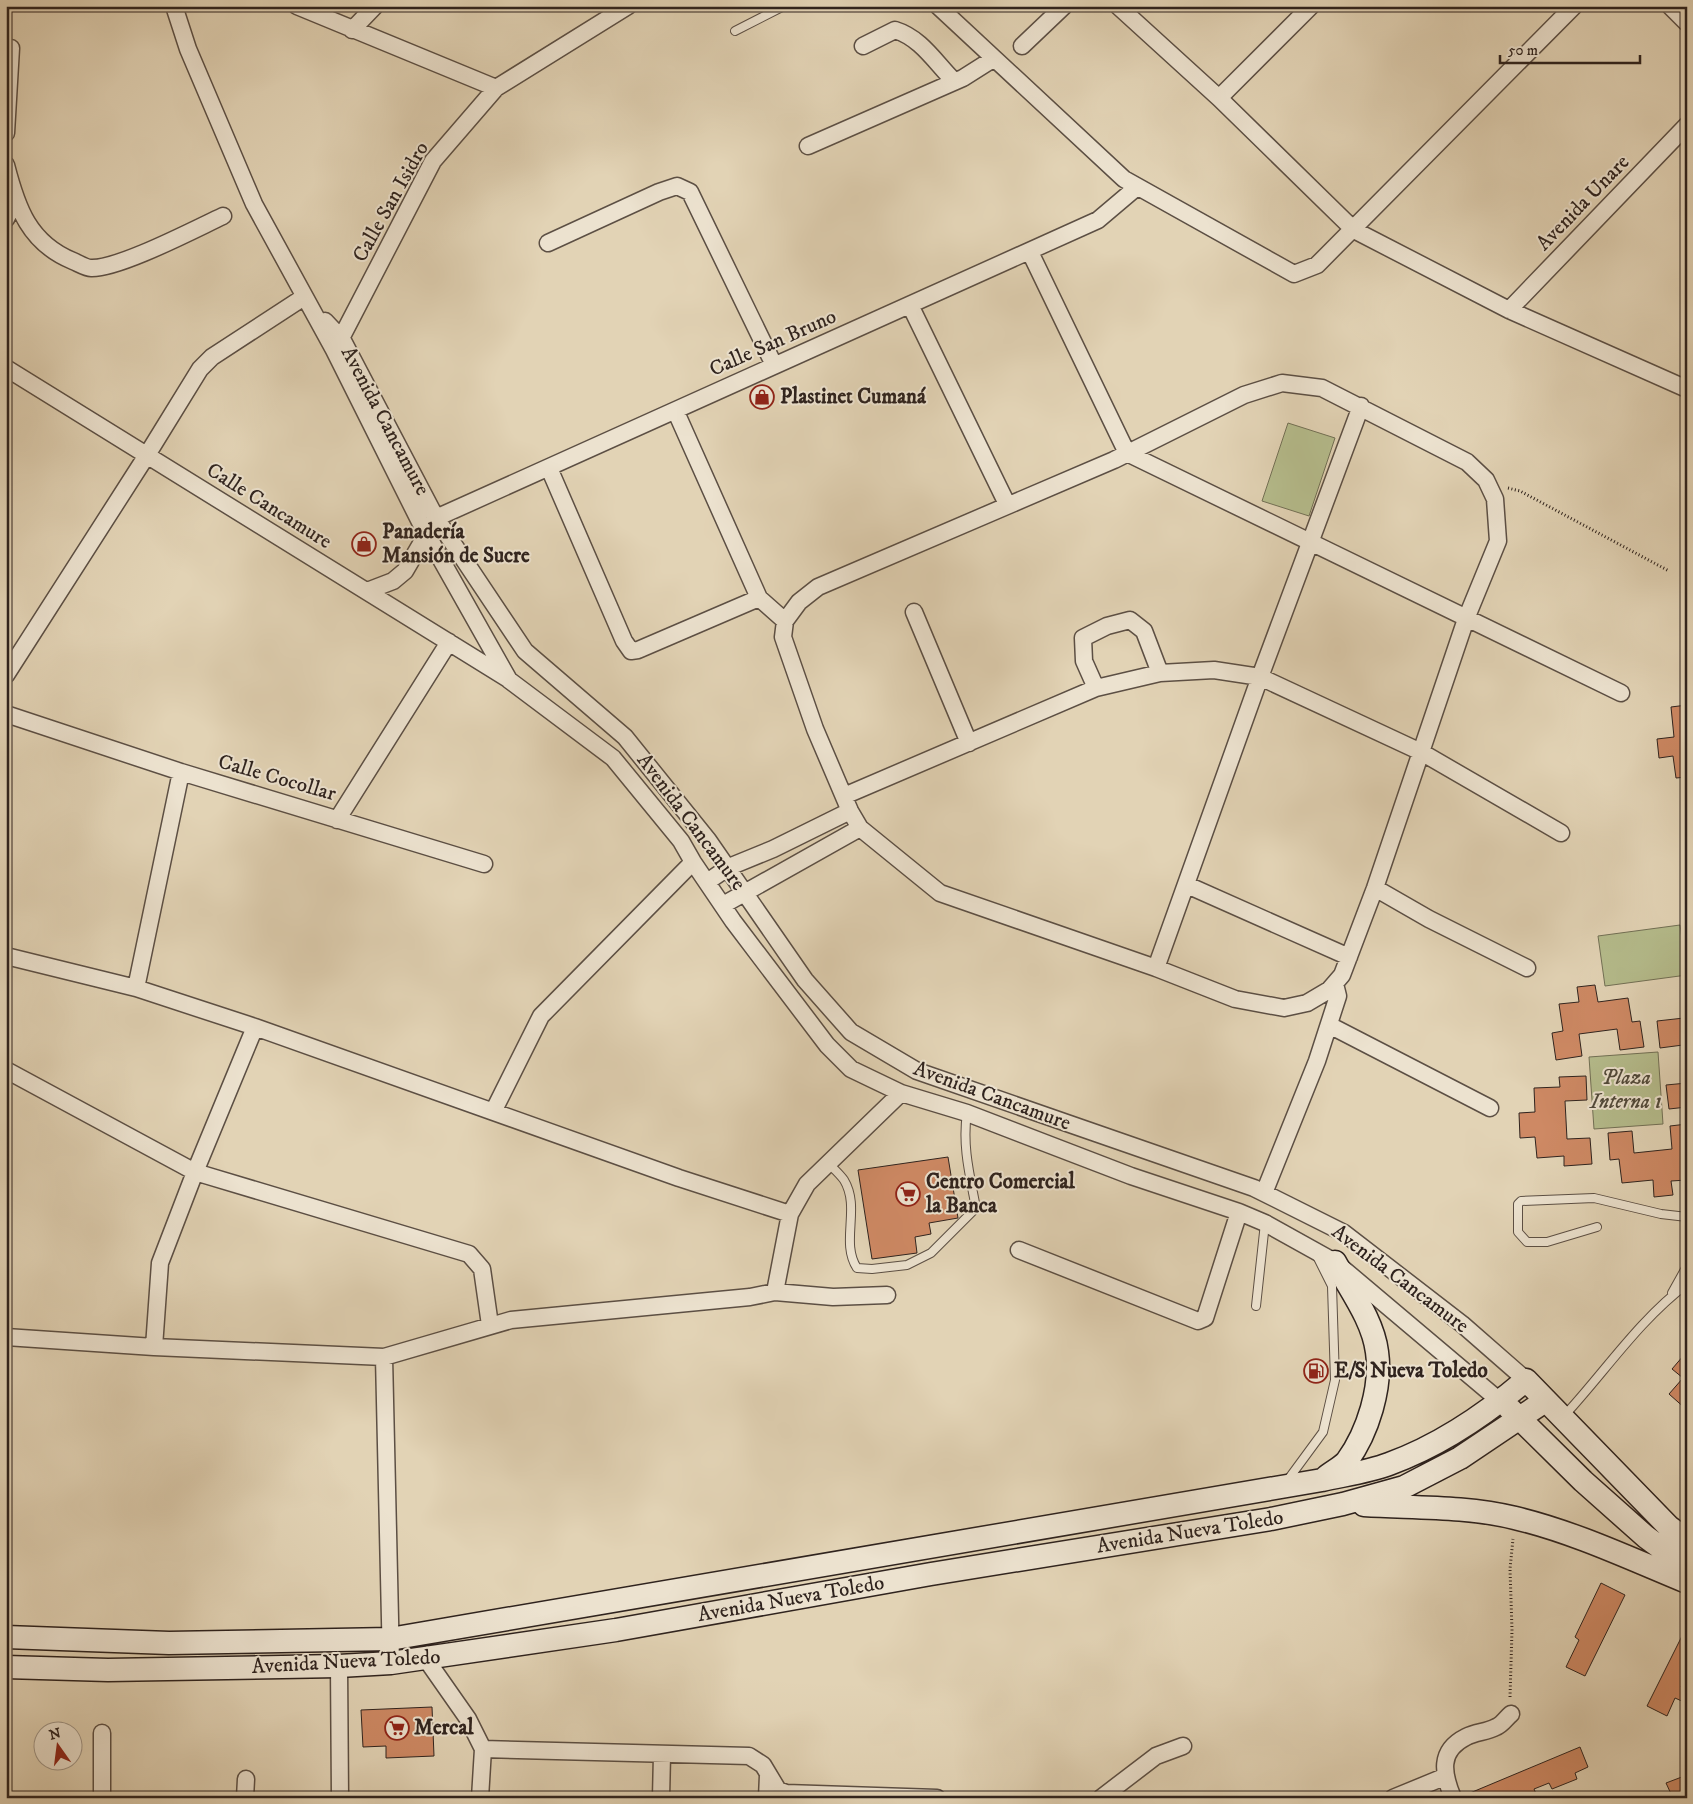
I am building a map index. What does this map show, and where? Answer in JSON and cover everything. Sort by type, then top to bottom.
[{"type":"main road","points":[[1322,1480],[1346,1462],[1363,1431],[1373,1403],[1377,1376],[1377,1352],[1367,1319],[1335,1262]]},
{"type":"main road","name":"Avenida Cancamure","points":[[1526,1380],[1669,1526],[1687,1540]]},
{"type":"main road","name":"Avenida Nueva Toledo","points":[[6,1637],[169,1643],[390,1638],[1322,1480],[1388,1464],[1446,1437],[1501,1402],[1526,1380]]},
{"type":"main road","name":"Avenida Nueva Toledo","points":[[6,1667],[108,1670],[391,1664],[616,1630],[921,1576],[1272,1520],[1404,1488],[1460,1458],[1545,1401]]},
{"type":"main road","name":"Avenida Cancamure","points":[[1501,1402],[1521,1418],[1583,1481],[1646,1537],[1687,1567]]},
{"type":"main road","points":[[1343,1504],[1464,1510],[1515,1518],[1577,1538],[1687,1582]]},
{"type":"street","name":"Avenida Cancamure","points":[[174,6],[188,49],[254,204],[304,297],[338,345],[436,518],[524,651],[626,737],[729,867],[805,980],[851,1032],[917,1071],[1264,1193],[1344,1233],[1462,1324],[1526,1380]]},
{"type":"street","points":[[298,6],[352,30],[496,88]]},
{"type":"street","points":[[352,30],[376,6]]},
{"type":"street","name":"Calle San Isidro","points":[[338,345],[434,161],[496,88],[628,6]]},
{"type":"street","points":[[938,6],[1117,173],[1137,187],[1294,274],[1317,265],[1354,230],[1574,6]]},
{"type":"street","points":[[1022,46],[1064,6]]},
{"type":"street","points":[[1118,6],[1219,98],[1354,230],[1509,310],[1687,390]]},
{"type":"street","points":[[1219,98],[1311,6]]},
{"type":"street","points":[[1670,6],[1687,23]]},
{"type":"street","points":[[863,46],[895,30],[908,34],[920,44],[954,81]]},
{"type":"street","points":[[6,133],[11,48]]},
{"type":"street","points":[[808,146],[954,81],[979,69],[993,58]]},
{"type":"street","name":"Avenida Unare","points":[[1509,310],[1687,126]]},
{"type":"street","points":[[6,165],[15,201],[30,229],[60,256],[90,268],[115,263],[159,246],[223,216]]},
{"type":"street","points":[[548,243],[659,192],[676,186],[690,192],[774,365]]},
{"type":"street","name":"Calle San Bruno","points":[[436,518],[676,412],[774,365],[1098,220],[1137,187]]},
{"type":"street","points":[[6,219],[15,201]]},
{"type":"street","points":[[1030,252],[1126,454],[1621,693]]},
{"type":"street","points":[[6,675],[148,455],[200,369],[212,357],[304,297]]},
{"type":"street","points":[[910,305],[1007,504]]},
{"type":"street","name":"Avenida Cancamure","points":[[338,345],[427,534],[509,680],[613,758],[681,841],[723,905],[827,1045],[852,1069],[901,1093],[967,1113],[1132,1176],[1239,1212],[1265,1223],[1313,1248],[1335,1262],[1501,1402]]},
{"type":"street","name":"Calle Cancamure","points":[[6,368],[509,680]]},
{"type":"street","points":[[1282,383],[1322,388],[1361,406],[1414,436],[1467,462],[1486,480],[1497,508],[1498,541],[1466,619],[1375,888],[1342,974],[1335,984],[1306,1003],[1284,1008],[1235,999],[1156,968],[940,893],[860,828],[815,729],[783,637],[785,620],[799,602],[818,587],[1126,454],[1244,395],[1282,383]]},
{"type":"street","points":[[1156,968],[1260,678],[1361,406]]},
{"type":"street","points":[[676,412],[759,598],[785,620]]},
{"type":"street","points":[[549,468],[624,641],[631,650],[638,650],[759,598]]},
{"type":"street","points":[[367,591],[393,581],[405,570],[436,518]]},
{"type":"street","points":[[914,612],[969,743]]},
{"type":"street","points":[[1096,688],[1084,661],[1083,638],[1114,624],[1130,620],[1144,631],[1160,673]]},
{"type":"street","name":"Calle Cocollar","points":[[6,714],[181,772],[337,820],[449,642]]},
{"type":"street","points":[[707,882],[729,867],[773,849],[847,803],[969,743],[1096,688],[1160,673],[1214,670],[1260,678],[1420,752],[1561,833]]},
{"type":"street","points":[[136,988],[181,772]]},
{"type":"street","points":[[337,820],[484,864]]},
{"type":"street","points":[[723,905],[744,891],[785,871],[860,828]]},
{"type":"street","points":[[773,849],[785,871]]},
{"type":"street","points":[[494,1110],[541,1016],[693,862]]},
{"type":"street","points":[[1187,885],[1349,957]]},
{"type":"street","points":[[1375,888],[1430,919],[1527,968]]},
{"type":"street","points":[[6,956],[136,988],[255,1027],[494,1110],[670,1174],[790,1214]]},
{"type":"street","points":[[1264,1193],[1318,1061],[1338,996],[1335,984]]},
{"type":"street","points":[[1329,1025],[1490,1108]]},
{"type":"street","points":[[154,1347],[160,1263],[195,1172],[255,1027]]},
{"type":"street","points":[[6,1070],[195,1172],[468,1254],[482,1269],[490,1325]]},
{"type":"street","points":[[775,1292],[790,1214],[807,1184],[901,1093]]},
{"type":"street","points":[[1018,1250],[1198,1321],[1205,1318],[1239,1212]]},
{"type":"street","points":[[6,1337],[154,1347],[384,1356],[511,1320],[750,1297],[775,1292],[833,1296],[887,1295]]},
{"type":"street","points":[[384,1356],[391,1664]]},
{"type":"street","points":[[426,1659],[468,1719],[483,1749],[480,1798]]},
{"type":"street","points":[[339,1666],[340,1798]]},
{"type":"street","points":[[1453,1798],[1444,1777],[1445,1760],[1456,1745],[1466,1737],[1497,1727],[1510,1714]]},
{"type":"street","points":[[102,1733],[102,1798]]},
{"type":"street","points":[[1101,1798],[1156,1756],[1183,1746]]},
{"type":"street","points":[[483,1749],[749,1756],[762,1765],[778,1790],[786,1793],[937,1798]]},
{"type":"street","points":[[661,1798],[662,1755]]},
{"type":"street","points":[[767,1798],[768,1775]]},
{"type":"street","points":[[1393,1798],[1444,1777]]},
{"type":"street","points":[[245,1798],[246,1779]]},
{"type":"lane","points":[[735,30],[784,6]]},
{"type":"lane","points":[[828,1163],[844,1181],[851,1202],[849,1256],[857,1268],[872,1269],[907,1265],[930,1253],[976,1208],[965,1150],[964,1134],[967,1113]]},
{"type":"lane","points":[[1597,1227],[1547,1242],[1527,1242],[1518,1232],[1518,1204],[1521,1201],[1594,1198],[1660,1214],[1687,1217]]},
{"type":"lane","points":[[1256,1306],[1265,1223]]},
{"type":"lane","points":[[1282,1486],[1322,1432],[1336,1380],[1332,1286],[1313,1248]]},
{"type":"lane","points":[[1670,1297],[1687,1266]]},
{"type":"lane","points":[[1562,1418],[1670,1297],[1687,1284]]},
{"type":"path","points":[[1490,488],[1508,488],[1520,492],[1669,571]]},
{"type":"path","points":[[1510,1714],[1512,1630],[1510,1569],[1515,1518]]},
{"type":"green space","points":[[1288,423],[1335,438],[1309,516],[1262,501]]},
{"type":"green space","points":[[1680,925],[1687,975],[1605,986],[1598,936]]},
{"type":"green space","name":"Plaza Interna 1","points":[[1658,1052],[1663,1124],[1594,1129],[1589,1057]]},
{"type":"building","points":[[1687,705],[1687,777],[1676,778],[1673,756],[1659,758],[1657,739],[1674,737],[1671,707]]},
{"type":"building","points":[[1595,985],[1598,1002],[1628,998],[1632,1022],[1640,1021],[1644,1047],[1620,1050],[1617,1029],[1579,1034],[1582,1056],[1556,1060],[1552,1033],[1563,1031],[1559,1004],[1579,1002],[1577,987]]},
{"type":"building","points":[[1684,1018],[1687,1027],[1687,1073],[1683,1045],[1660,1048],[1657,1021]]},
{"type":"building","points":[[1586,1076],[1587,1100],[1565,1101],[1567,1139],[1590,1138],[1592,1164],[1564,1166],[1564,1156],[1537,1158],[1535,1137],[1520,1138],[1519,1113],[1535,1112],[1534,1088],[1560,1087],[1559,1077]]},
{"type":"building","points":[[1687,1083],[1687,1107],[1669,1109],[1666,1085]]},
{"type":"building","points":[[1687,1124],[1687,1180],[1671,1181],[1673,1195],[1654,1197],[1653,1180],[1622,1183],[1619,1159],[1610,1160],[1608,1133],[1632,1131],[1634,1153],[1672,1149],[1670,1126]]},
{"type":"building","name":"Centro Comercial la Banca","points":[[948,1157],[958,1218],[929,1223],[931,1234],[915,1237],[917,1253],[872,1259],[858,1170]]},
{"type":"building","points":[[1684,1355],[1687,1357],[1687,1410],[1669,1394],[1683,1378],[1672,1369]]},
{"type":"building","points":[[1601,1583],[1625,1595],[1585,1676],[1566,1667],[1579,1640],[1575,1637]]},
{"type":"building","points":[[1687,1626],[1687,1675],[1681,1687],[1687,1690],[1687,1697],[1684,1702],[1675,1698],[1667,1716],[1647,1706]]},
{"type":"building","name":"Mercal","points":[[432,1707],[434,1756],[386,1758],[386,1746],[363,1747],[361,1710]]},
{"type":"building","points":[[1580,1747],[1588,1767],[1575,1773],[1577,1779],[1552,1789],[1549,1783],[1534,1789],[1537,1796],[1532,1798],[1472,1798],[1470,1793]]},
{"type":"building","points":[[1687,1775],[1687,1798],[1668,1798],[1672,1796],[1666,1783]]},
{"type":"place","name":"Plastinet Cumaná","points":[[762,397]]},
{"type":"place","name":"Panadería Mansión de Sucre","points":[[364,544]]},
{"type":"place","name":"Centro Comercial la Banca","points":[[908,1194]]},
{"type":"place","name":"E/S Nueva Toledo","points":[[1316,1371]]},
{"type":"place","name":"Mercal","points":[[397,1728]]}]
